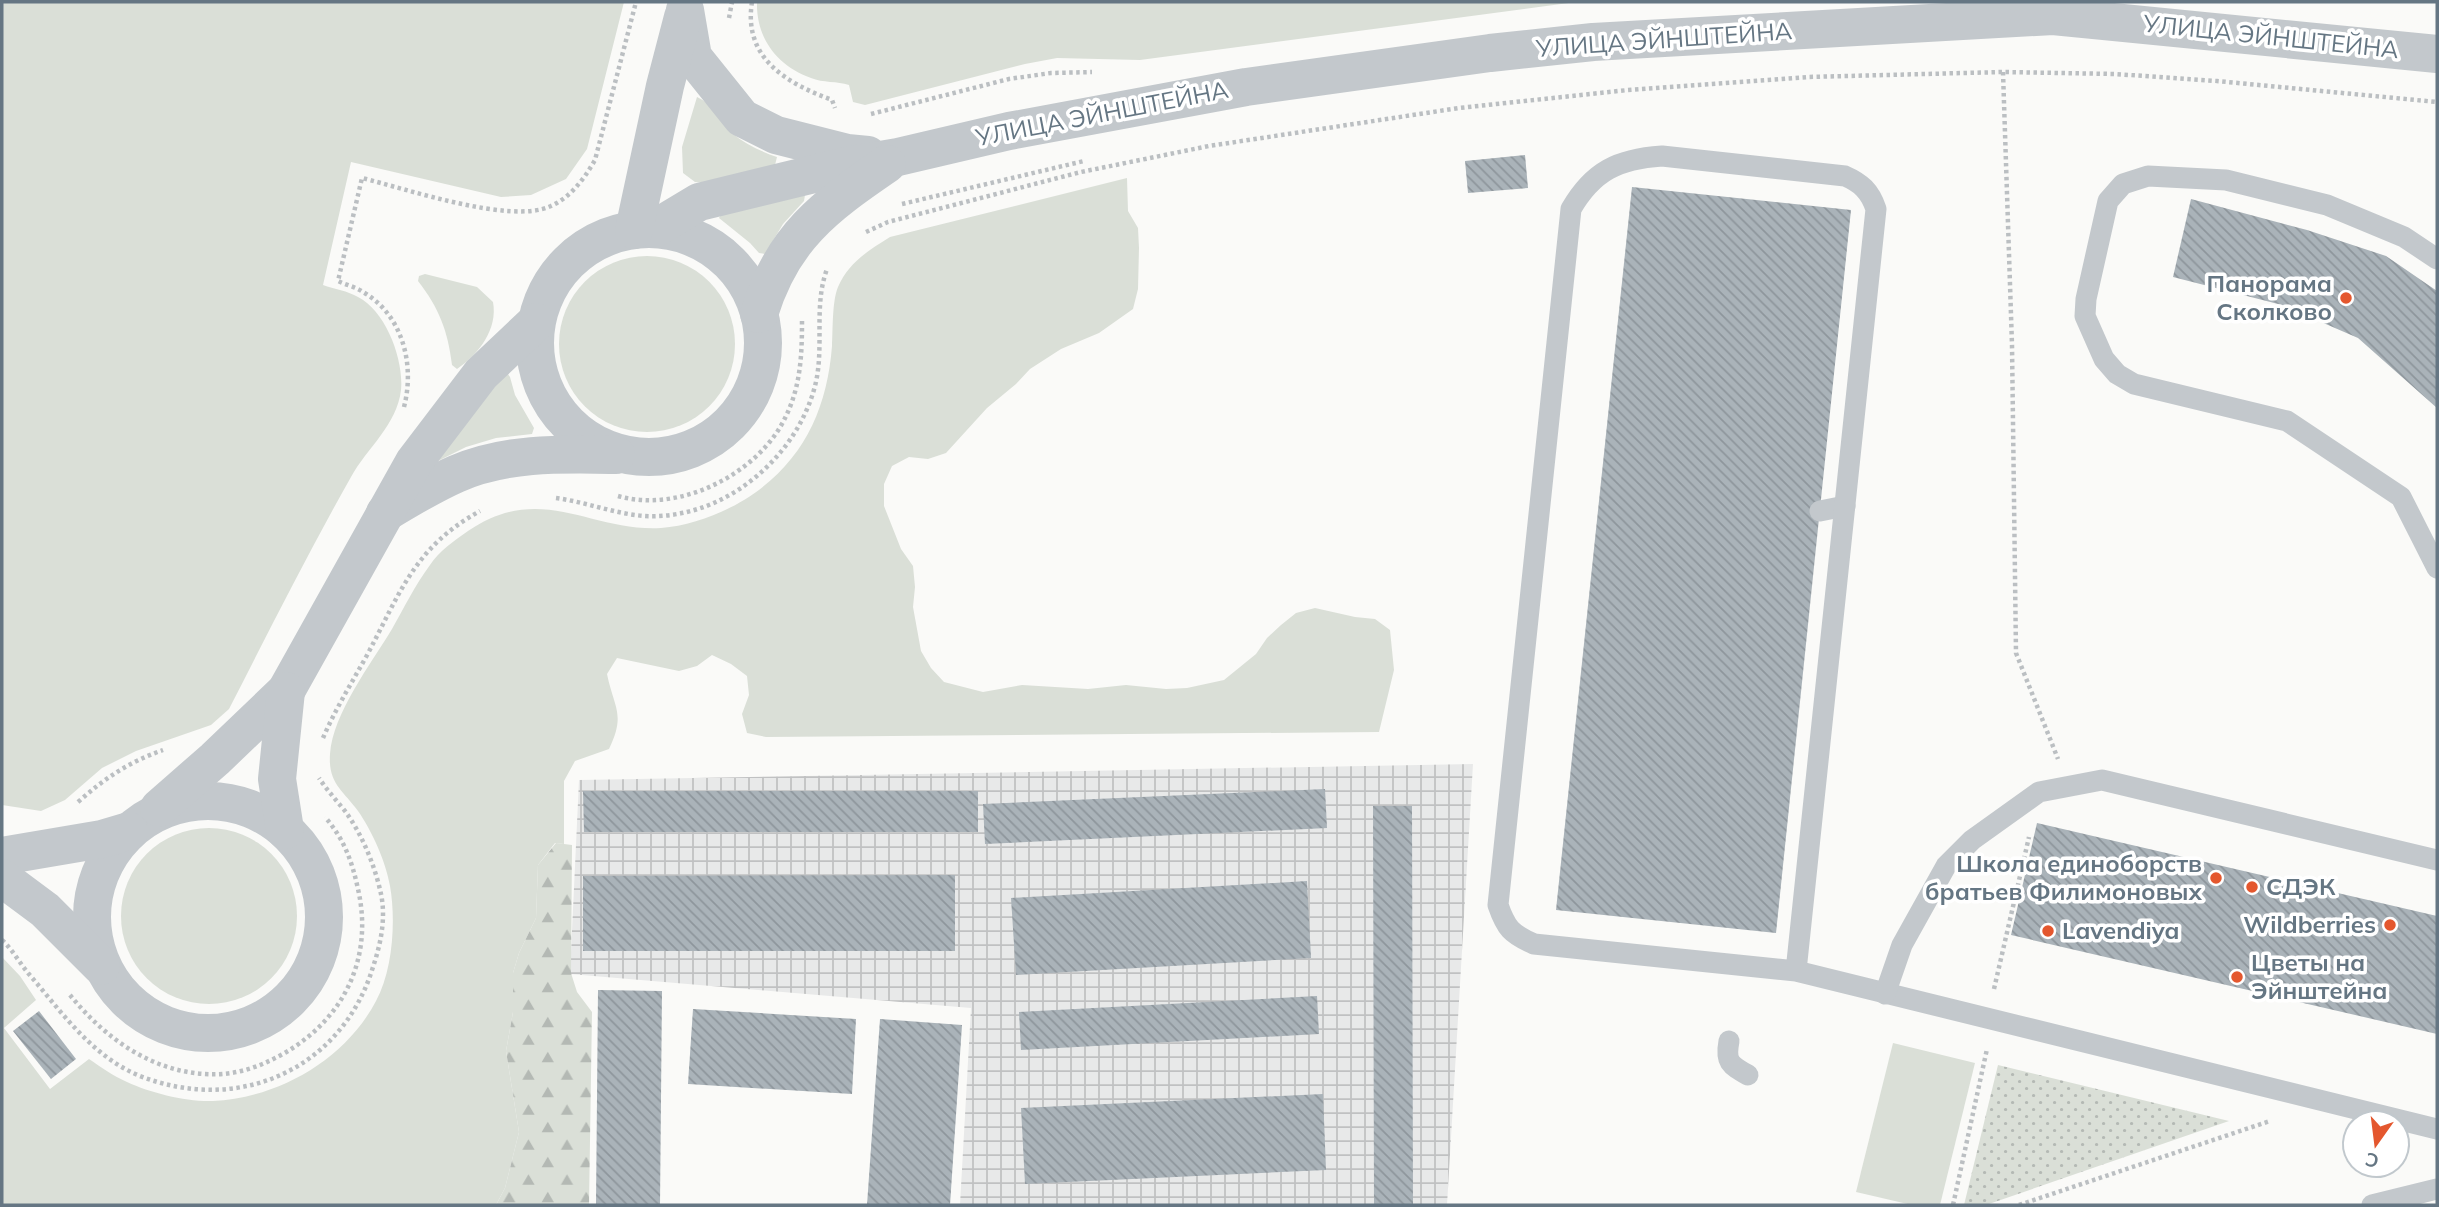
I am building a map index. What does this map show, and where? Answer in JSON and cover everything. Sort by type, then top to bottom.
[{"type":"street","points":[[686,6],[693,57],[742,118],[776,135],[810,144],[848,153],[898,157]]},
{"type":"street","points":[[644,229],[665,86],[686,6]]},
{"type":"street","name":"УЛИЦА ЭЙНШТЕЙНА","points":[[898,157],[1009,131],[1246,87],[1503,52],[1592,42],[2053,9],[2437,54]]},
{"type":"street","points":[[629,456],[600,447],[574,431],[554,408],[540,382],[534,352],[536,322],[547,290],[562,268],[581,250],[604,238],[644,229],[699,202],[851,165],[898,157]]},
{"type":"street","points":[[760,314],[768,284],[788,250],[818,214],[898,157]]},
{"type":"street","points":[[383,514],[420,491],[457,473],[495,461],[547,455],[657,457],[685,452],[711,439],[733,421],[750,397],[760,371],[763,342],[760,314],[749,287],[732,264],[709,246],[683,234],[644,229]]},
{"type":"street","points":[[101,966],[92,930],[93,894],[106,859],[141,823],[215,759],[286,691],[383,514],[429,439],[481,374],[536,322]]},
{"type":"street","points":[[285,830],[277,779],[286,691]]},
{"type":"street","points":[[2,856],[102,839],[187,802],[222,801],[256,811],[285,830],[308,856],[322,888],[325,922],[318,957],[302,987],[278,1011],[247,1028],[213,1034],[179,1030],[147,1017],[120,995],[101,966],[45,910],[2,878]]},
{"type":"lane","points":[[1796,971],[1876,209],[1867,190],[1845,176],[1662,156],[1637,158],[1604,171],[1580,194],[1571,209],[1498,905],[1505,924],[1516,936],[1534,944],[1796,971],[2437,1129]]},
{"type":"lane","points":[[2437,259],[2404,237],[2327,205],[2227,180],[2148,176],[2123,184],[2108,201],[2086,299],[2085,316],[2104,359],[2116,374],[2134,384],[2287,421],[2401,498],[2437,568]]},
{"type":"lane","points":[[1820,511],[1845,506]]},
{"type":"lane","points":[[1885,994],[1902,945],[1946,866],[1972,840],[2039,792],[2102,780],[2437,860]]},
{"type":"lane","points":[[1729,1041],[1726,1054],[1733,1067],[1748,1074]]},
{"type":"lane","points":[[2380,1204],[2437,1189]]},
{"type":"path","points":[[403,411],[408,392],[409,367],[405,347],[391,316],[364,292],[338,281],[362,178],[494,211],[532,212],[550,207],[564,199],[584,178],[595,160],[636,2]]},
{"type":"path","points":[[752,2],[750,20],[755,40],[766,60],[778,73],[803,89],[832,100],[838,118]]},
{"type":"path","points":[[859,116],[1009,79],[1051,73],[1101,72]]},
{"type":"path","points":[[2003,72],[2012,345],[2016,653],[2069,785]]},
{"type":"path","points":[[860,236],[888,222],[1081,172],[1209,146],[1459,108],[1628,90],[1794,78],[2003,72],[2115,74],[2217,81],[2437,102]]},
{"type":"path","points":[[895,205],[1096,158]]},
{"type":"path","points":[[547,496],[623,513],[667,515],[720,500],[768,467],[799,424],[815,387],[820,359],[820,293],[827,270],[835,260]]},
{"type":"path","points":[[609,494],[633,500],[663,499],[692,493],[729,478],[772,441],[797,388],[802,359],[802,318]]},
{"type":"path","points":[[319,748],[335,711],[412,571],[432,545],[455,525],[484,509]]},
{"type":"path","points":[[73,806],[103,779],[134,760],[166,749]]},
{"type":"path","points":[[2,940],[92,1047],[139,1076],[207,1091],[262,1083],[283,1074],[320,1050],[355,1012],[368,985],[380,947],[382,896],[375,871],[346,812],[329,794],[319,778],[319,768]]},
{"type":"path","points":[[62,985],[109,1036],[153,1063],[175,1069],[203,1074],[227,1074],[258,1067],[305,1041],[335,1009],[356,971],[363,908],[346,845],[318,809]]},
{"type":"path","points":[[2019,1205],[2328,1102]]},
{"type":"shaded area","points":[[1473,764],[1447,1205],[960,1205],[971,1008],[570,974],[579,780]]},
{"type":"green space","points":[[2,2],[624,2],[587,149],[566,179],[531,195],[501,197],[351,162],[323,285],[358,297],[377,313],[385,325],[396,351],[401,378],[401,390],[394,414],[351,477],[229,709],[211,725],[136,751],[102,768],[65,800],[41,811],[2,805]]},
{"type":"green space","points":[[757,2],[1576,2],[1140,60],[1057,58],[865,105],[853,102],[849,85],[811,78],[799,73],[779,58],[771,49],[760,27]]},
{"type":"green space","points":[[697,97],[708,104],[737,137],[777,157],[775,165],[707,183],[695,182],[683,173],[682,147]]},
{"type":"green space","points":[[1127,178],[1128,211],[1138,228],[1139,248],[1138,289],[1133,309],[1099,333],[1061,349],[1030,369],[987,408],[946,453],[928,459],[909,457],[892,466],[884,484],[884,506],[901,549],[913,566],[913,607],[921,651],[944,682],[983,692],[1022,685],[1088,689],[1126,685],[1187,688],[1224,680],[1256,654],[1267,638],[1296,613],[1315,608],[1375,619],[1390,630],[1394,670],[1379,732],[766,737],[747,733],[742,714],[749,695],[747,676],[731,664],[712,655],[697,666],[679,671],[617,658],[607,674],[618,719],[614,737],[609,749],[575,761],[564,781],[564,844],[555,843],[538,865],[536,918],[519,953],[513,973],[513,1012],[506,1051],[519,1132],[505,1188],[496,1205],[2,1205],[2,957],[20,976],[36,1000],[4,1028],[50,1089],[89,1059],[122,1080],[158,1093],[203,1101],[237,1098],[285,1084],[307,1072],[328,1058],[363,1022],[382,989],[386,975],[392,945],[392,899],[378,847],[363,819],[334,780],[330,754],[338,722],[354,689],[419,580],[442,551],[468,531],[494,517],[519,510],[542,509],[635,527],[661,528],[694,522],[735,505],[782,470],[808,434],[817,414],[829,370],[836,293],[842,278],[860,258],[890,237]]},
{"type":"green space","points":[[805,195],[804,201],[783,224],[765,254],[759,253],[719,218],[722,212]]},
{"type":"green space","points":[[647,256],[681,262],[709,282],[729,310],[735,344],[729,378],[709,406],[681,426],[647,432],[613,426],[585,406],[565,378],[559,344],[565,310],[585,282],[613,262]]},
{"type":"green space","points":[[425,274],[477,287],[493,302],[490,331],[473,356],[457,369],[452,365],[441,320],[418,281],[419,276]]},
{"type":"green space","points":[[505,370],[515,395],[534,428],[532,434],[496,438],[466,447],[438,461]]},
{"type":"green space","points":[[209,828],[243,834],[272,853],[291,882],[297,916],[291,950],[272,979],[243,998],[209,1004],[175,998],[146,979],[127,950],[121,916],[127,882],[146,853],[175,834]]},
{"type":"green space","points":[[556,843],[572,845],[571,973],[577,992],[592,1012],[589,1205],[496,1205],[505,1188],[519,1132],[506,1051],[513,1012],[513,973],[519,953],[536,918],[538,865]]},
{"type":"green space","points":[[1893,1043],[1975,1063],[1940,1205],[1912,1205],[1856,1192]]},
{"type":"green space","points":[[1998,1065],[2229,1121],[1986,1205],[1964,1205]]},
{"type":"building","points":[[1525,155],[1528,188],[1468,193],[1465,161]]},
{"type":"building","points":[[1632,187],[1851,210],[1776,933],[1556,910]]},
{"type":"building","name":"Панорама Сколково","points":[[2191,199],[2307,230],[2386,256],[2437,291],[2437,408],[2358,338],[2282,305],[2173,277]]},
{"type":"building","points":[[1325,789],[1327,828],[985,844],[983,804]]},
{"type":"building","points":[[583,791],[978,791],[978,832],[584,832]]},
{"type":"building","points":[[1373,806],[1412,806],[1413,1205],[1374,1205]]},
{"type":"building","points":[[2037,823],[2437,916],[2437,1034],[2011,935]]},
{"type":"building","points":[[955,875],[955,951],[583,951],[583,876]]},
{"type":"building","points":[[1307,881],[1311,958],[1016,975],[1011,898]]},
{"type":"building","points":[[598,990],[662,991],[660,1205],[596,1205]]},
{"type":"building","points":[[1317,996],[1319,1034],[1021,1050],[1019,1012]]},
{"type":"building","points":[[693,1009],[856,1019],[852,1094],[688,1084]]},
{"type":"building","points":[[39,1011],[76,1059],[51,1079],[13,1031]]},
{"type":"building","points":[[880,1019],[962,1025],[950,1205],[867,1205]]},
{"type":"building","points":[[1323,1094],[1326,1170],[1025,1184],[1021,1108]]},
{"type":"place","name":"Панорама Сколково","points":[[2346,298]]},
{"type":"place","name":"Школа единоборств братьев Филимоновых","points":[[2216,878]]},
{"type":"place","name":"СДЭК","points":[[2252,887]]},
{"type":"place","name":"Wildberries","points":[[2390,925]]},
{"type":"place","name":"Lavendiya","points":[[2048,931]]},
{"type":"place","name":"Цветы на Эйнштейна","points":[[2237,977]]}]
